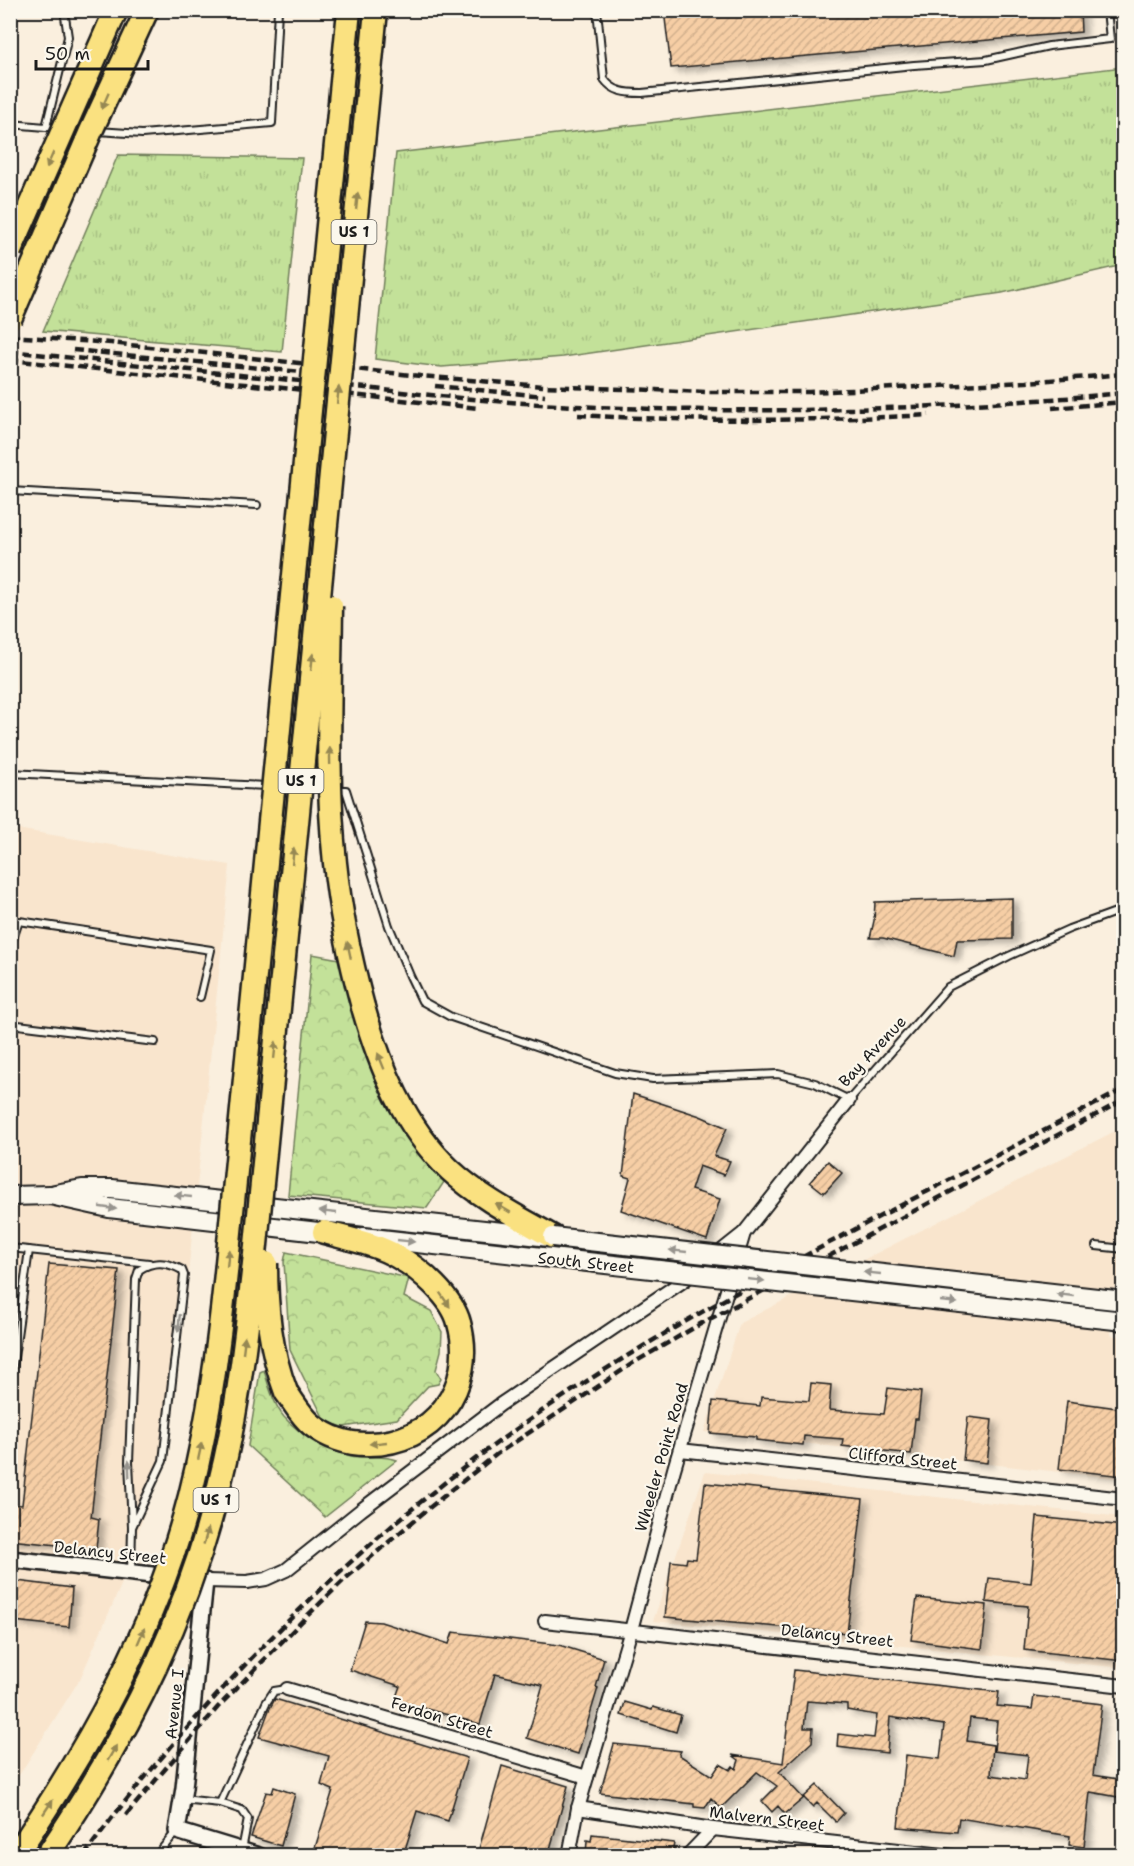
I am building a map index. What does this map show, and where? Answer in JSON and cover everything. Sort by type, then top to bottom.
[{"type":"highway","points":[[10,251],[115,10]]},
{"type":"highway","points":[[10,319],[91,131],[147,10]]},
{"type":"highway","points":[[15,1856],[84,1749],[135,1652],[175,1549],[190,1497],[207,1416],[230,1242],[349,10]]},
{"type":"highway","name":"US 1","points":[[47,1856],[105,1766],[144,1694],[177,1619],[204,1541],[225,1461],[241,1371],[251,1288],[376,10]]},
{"type":"highway","points":[[332,454],[329,734],[331,815],[342,910],[363,1007],[379,1055],[401,1104],[436,1156],[480,1194],[552,1248]]},
{"type":"highway","points":[[269,1108],[267,1312],[274,1358],[286,1392],[312,1425],[334,1438],[357,1444],[379,1444],[404,1438],[438,1416],[451,1400],[459,1384],[464,1362],[459,1321],[441,1293],[408,1263],[366,1244],[324,1232]]},
{"type":"main road","name":"South Street","points":[[10,1196],[50,1195],[82,1189],[112,1189],[1124,1322]]},
{"type":"main road","name":"South Street","points":[[50,1195],[109,1208],[324,1232],[552,1248],[1124,1301]]},
{"type":"street","name":"Wheeler Point Road","points":[[569,1856],[578,1808],[744,1233],[849,1100]]},
{"type":"street","points":[[205,1581],[247,1582],[266,1579],[286,1570],[501,1404],[686,1279],[744,1233]]},
{"type":"street","name":"Clifford Street","points":[[680,1450],[1124,1499]]},
{"type":"street","name":"Delancy Street","points":[[10,1560],[205,1581]]},
{"type":"street","name":"Avenue I","points":[[177,1831],[205,1581]]},
{"type":"street","name":"Delancy Street","points":[[545,1621],[1124,1686]]},
{"type":"street","name":"Ferdon Street","points":[[287,1689],[587,1778]]},
{"type":"street","name":"Malvern Street","points":[[578,1808],[713,1829],[952,1856]]},
{"type":"street","points":[[687,1856],[713,1829]]},
{"type":"street","points":[[177,1831],[259,1856]]},
{"type":"lane","points":[[46,127],[68,37],[64,10]]},
{"type":"lane","points":[[78,129],[142,134],[272,123],[278,10]]},
{"type":"lane","points":[[597,10],[604,79],[608,85],[616,89],[627,93],[642,93],[914,65],[986,60],[1049,46],[1110,39],[1107,10]]},
{"type":"lane","points":[[10,124],[68,129]]},
{"type":"lane","points":[[10,491],[257,506]]},
{"type":"lane","name":"Bay Avenue","points":[[10,773],[346,790],[389,926],[422,1000],[451,1017],[615,1073],[653,1079],[778,1074],[815,1083],[849,1100],[948,987],[1069,929],[1124,909]]},
{"type":"lane","points":[[10,948],[19,921],[211,950],[200,997]]},
{"type":"lane","points":[[10,1024],[155,1042]]},
{"type":"lane","points":[[1096,1246],[1124,1249]]},
{"type":"lane","points":[[10,1248],[153,1263],[165,1262],[182,1270],[184,1275],[163,1461],[132,1527]]},
{"type":"lane","points":[[10,1386],[28,1250]]},
{"type":"lane","points":[[130,1573],[132,1527],[129,1462],[136,1279],[139,1269],[153,1263]]},
{"type":"lane","points":[[220,1803],[266,1703],[274,1691],[287,1689]]},
{"type":"lane","points":[[182,1799],[220,1803],[242,1810],[248,1819],[242,1851]]},
{"type":"lane","points":[[156,1856],[177,1831]]},
{"type":"shaded area","points":[[11,828],[230,865],[186,1294],[158,1470],[122,1583],[80,1679],[11,1788]]},
{"type":"shaded area","points":[[1123,1127],[1123,1285],[1115,1285],[1110,1335],[1123,1337],[1123,1479],[704,1432],[740,1323]]},
{"type":"shaded area","points":[[705,1472],[1123,1517],[1123,1668],[653,1621]]},
{"type":"green space","points":[[1123,67],[1123,265],[1002,293],[563,357],[442,367],[375,359],[396,153]]},
{"type":"green space","points":[[118,155],[302,158],[282,352],[43,331]]},
{"type":"green space","points":[[312,954],[339,959],[358,1030],[387,1101],[415,1149],[444,1182],[427,1208],[288,1195]]},
{"type":"green space","points":[[286,1252],[409,1278],[404,1297],[431,1311],[442,1332],[441,1351],[436,1370],[441,1379],[438,1384],[428,1386],[397,1419],[343,1427],[325,1421],[290,1350],[284,1262]]},
{"type":"green space","points":[[264,1370],[280,1412],[306,1436],[333,1450],[351,1456],[386,1457],[397,1460],[325,1517],[248,1446],[260,1372]]},
{"type":"building","points":[[664,10],[1080,10],[1081,32],[671,68]]},
{"type":"building","points":[[1012,898],[1012,939],[957,940],[954,956],[883,938],[870,938],[875,902]]},
{"type":"building","points":[[633,1094],[700,1116],[727,1128],[714,1156],[730,1161],[724,1175],[699,1166],[691,1190],[720,1199],[707,1240],[621,1210],[630,1178],[623,1176]]},
{"type":"building","points":[[828,1161],[842,1173],[824,1193],[810,1182]]},
{"type":"building","points":[[49,1264],[119,1270],[91,1517],[99,1519],[96,1549],[10,1540],[10,1504],[22,1505]]},
{"type":"building","points":[[811,1383],[831,1385],[829,1410],[884,1414],[888,1388],[921,1392],[911,1454],[842,1446],[843,1439],[804,1436],[803,1445],[756,1440],[756,1437],[710,1433],[713,1401],[760,1406],[761,1397],[809,1401]]},
{"type":"building","points":[[1067,1401],[1124,1409],[1124,1476],[1059,1469]]},
{"type":"building","points":[[968,1417],[992,1420],[987,1463],[963,1460]]},
{"type":"building","points":[[705,1483],[863,1499],[847,1633],[665,1617],[671,1561],[686,1563],[687,1558],[696,1559]]},
{"type":"building","points":[[1037,1517],[1124,1526],[1124,1661],[1024,1650],[1028,1606],[986,1602],[989,1578],[1031,1583]]},
{"type":"building","points":[[17,1581],[72,1588],[69,1627],[14,1621]]},
{"type":"building","points":[[917,1598],[987,1605],[982,1649],[911,1640]]},
{"type":"building","points":[[365,1621],[381,1622],[449,1644],[453,1632],[559,1645],[604,1659],[596,1687],[598,1688],[578,1754],[527,1738],[543,1685],[495,1674],[480,1724],[395,1700],[400,1686],[350,1670]]},
{"type":"building","points":[[794,1670],[999,1692],[997,1706],[1032,1709],[1034,1696],[1102,1704],[1093,1775],[1124,1780],[1124,1798],[1090,1792],[1084,1847],[1069,1845],[1070,1836],[959,1818],[957,1832],[898,1827],[906,1755],[940,1759],[944,1725],[890,1717],[887,1753],[837,1747],[838,1734],[874,1738],[877,1715],[847,1710],[847,1704],[807,1701],[804,1728],[813,1728],[812,1742],[779,1772],[803,1798],[817,1785],[844,1813],[836,1822],[817,1803],[813,1807],[804,1798],[785,1814],[778,1806],[772,1812],[762,1801],[777,1786],[757,1772],[721,1808],[711,1798],[705,1808],[694,1807],[694,1804],[600,1793],[614,1744],[681,1751],[679,1755],[712,1776],[720,1764],[730,1770],[733,1766],[736,1769],[739,1760],[732,1755],[783,1763]],"holes":[[[970,1718],[997,1721],[994,1751],[1028,1755],[1025,1780],[991,1775],[993,1745],[967,1741]]]},
{"type":"building","points":[[275,1699],[467,1758],[448,1821],[417,1811],[403,1856],[327,1856],[314,1851],[333,1790],[321,1785],[329,1756],[259,1737]]},
{"type":"building","points":[[625,1702],[681,1715],[676,1732],[621,1715]]},
{"type":"building","points":[[502,1766],[568,1786],[548,1856],[477,1856]]},
{"type":"building","points":[[274,1787],[295,1794],[281,1846],[251,1837],[266,1792],[272,1793]]},
{"type":"building","points":[[592,1834],[674,1843],[672,1855],[586,1856],[587,1840],[591,1841]]},
{"type":"railway","points":[[10,336],[111,343],[420,376],[542,386],[708,392],[809,392],[1026,382],[1124,374]]},
{"type":"railway","points":[[73,350],[333,375]]},
{"type":"railway","points":[[10,351],[451,397],[599,407],[824,410],[974,404],[1124,393]]},
{"type":"railway","points":[[10,360],[479,408]]},
{"type":"railway","points":[[435,386],[545,396]]},
{"type":"railway","points":[[1052,408],[1124,402]]},
{"type":"railway","points":[[578,415],[754,420],[929,415]]},
{"type":"railway","points":[[84,1856],[157,1763],[221,1690],[301,1608],[430,1494],[522,1425],[601,1372],[724,1299],[1124,1089]]},
{"type":"railway","points":[[126,1815],[218,1707],[345,1579],[497,1454],[633,1363],[704,1322],[1124,1100]]}]
